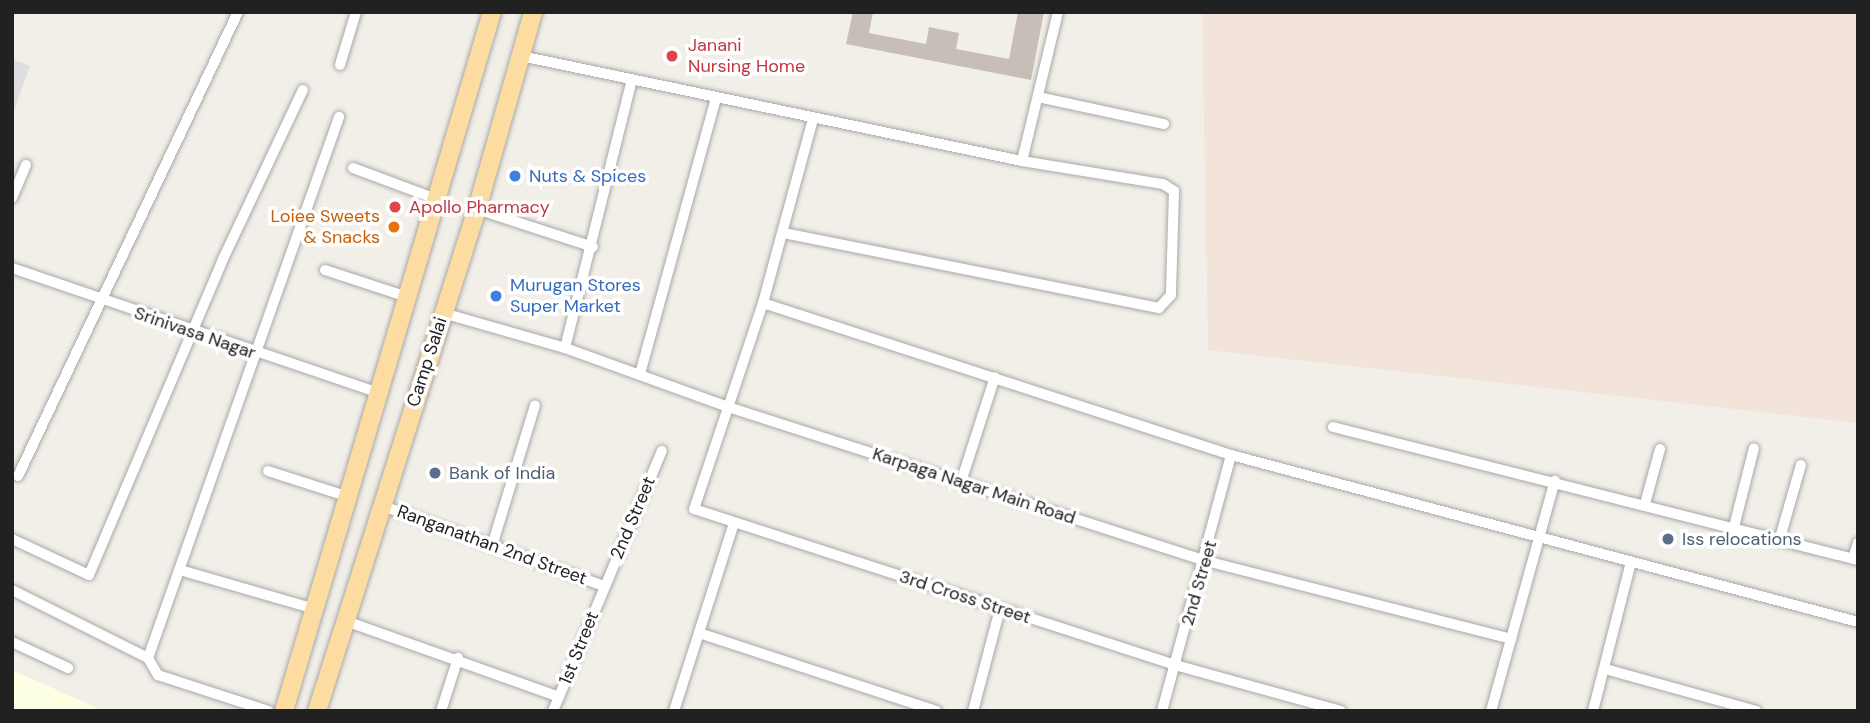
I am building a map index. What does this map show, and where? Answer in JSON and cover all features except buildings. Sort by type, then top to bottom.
[{"type":"main road","name":"Camp Salai","points":[[284,711],[410,298],[492,12]]},
{"type":"main road","name":"Camp Salai","points":[[317,711],[343,620],[477,209],[533,12]]},
{"type":"street","points":[[18,476],[105,302],[238,12]]},
{"type":"street","points":[[340,65],[356,12]]},
{"type":"street","points":[[1022,162],[1058,12]]},
{"type":"street","points":[[521,56],[1022,162],[1171,187],[1167,305],[1149,308],[783,233]]},
{"type":"street","points":[[565,348],[593,247],[632,80]]},
{"type":"street","points":[[12,539],[89,575],[191,331],[303,90]]},
{"type":"street","points":[[1038,97],[1164,124]]},
{"type":"street","points":[[640,374],[716,98]]},
{"type":"street","points":[[148,659],[339,117]]},
{"type":"street","points":[[725,406],[763,303],[813,119]]},
{"type":"street","points":[[12,198],[26,165]]},
{"type":"street","points":[[353,168],[439,200]]},
{"type":"street","points":[[477,209],[593,247]]},
{"type":"street","name":"Srinivasa Nagar","points":[[12,268],[256,355],[380,393]]},
{"type":"street","points":[[324,270],[410,298]]},
{"type":"street","points":[[763,303],[1231,455],[1858,622]]},
{"type":"street","name":"Karpaga Nagar Main Road","points":[[443,313],[565,348],[725,406],[1206,561],[1511,639]]},
{"type":"street","points":[[961,482],[995,377]]},
{"type":"street","points":[[492,546],[536,405]]},
{"type":"street","name":"3rd Cross Street","points":[[725,406],[694,509],[1175,666],[1341,711]]},
{"type":"street","points":[[1333,426],[1856,559],[1858,543]]},
{"type":"street","points":[[1734,527],[1754,448]]},
{"type":"street","points":[[1645,504],[1660,449]]},
{"type":"street","name":"2nd Street","points":[[604,586],[662,451]]},
{"type":"street","name":"2nd Street","points":[[1162,711],[1206,561],[1231,455]]},
{"type":"street","points":[[1780,538],[1801,465]]},
{"type":"street","points":[[268,471],[349,496]]},
{"type":"street","points":[[1490,711],[1542,538],[1555,481]]},
{"type":"street","name":"Ranganathan 2nd Street","points":[[380,505],[604,586]]},
{"type":"street","points":[[674,711],[734,523]]},
{"type":"street","points":[[1593,711],[1631,562]]},
{"type":"street","points":[[180,570],[315,610]]},
{"type":"street","name":"1st Street","points":[[554,711],[604,586]]},
{"type":"street","points":[[12,590],[148,659],[158,675],[268,711]]},
{"type":"street","points":[[973,711],[1000,609]]},
{"type":"street","points":[[343,620],[458,658],[559,697]]},
{"type":"street","points":[[699,634],[936,711]]},
{"type":"street","points":[[12,642],[68,668]]},
{"type":"street","points":[[441,711],[458,658]]},
{"type":"street","points":[[1605,669],[1756,711]]},
{"type":"shaded area","points":[[1202,12],[1858,12],[1858,423],[1208,350]]},
{"type":"shaded area","points":[[12,59],[30,66],[12,116]]},
{"type":"shaded area","points":[[12,670],[104,711],[12,711]]},
{"type":"place","name":"Janani Nursing Home","points":[[672,56]]},
{"type":"place","name":"Nuts & Spices","points":[[515,176]]},
{"type":"place","name":"Apollo Pharmacy","points":[[395,207]]},
{"type":"place","name":"Loiee Sweets & Snacks","points":[[394,227]]},
{"type":"place","name":"Murugan Stores Super Market","points":[[496,296]]},
{"type":"place","name":"Bank of India","points":[[435,473]]},
{"type":"place","name":"Iss relocations","points":[[1668,539]]}]
